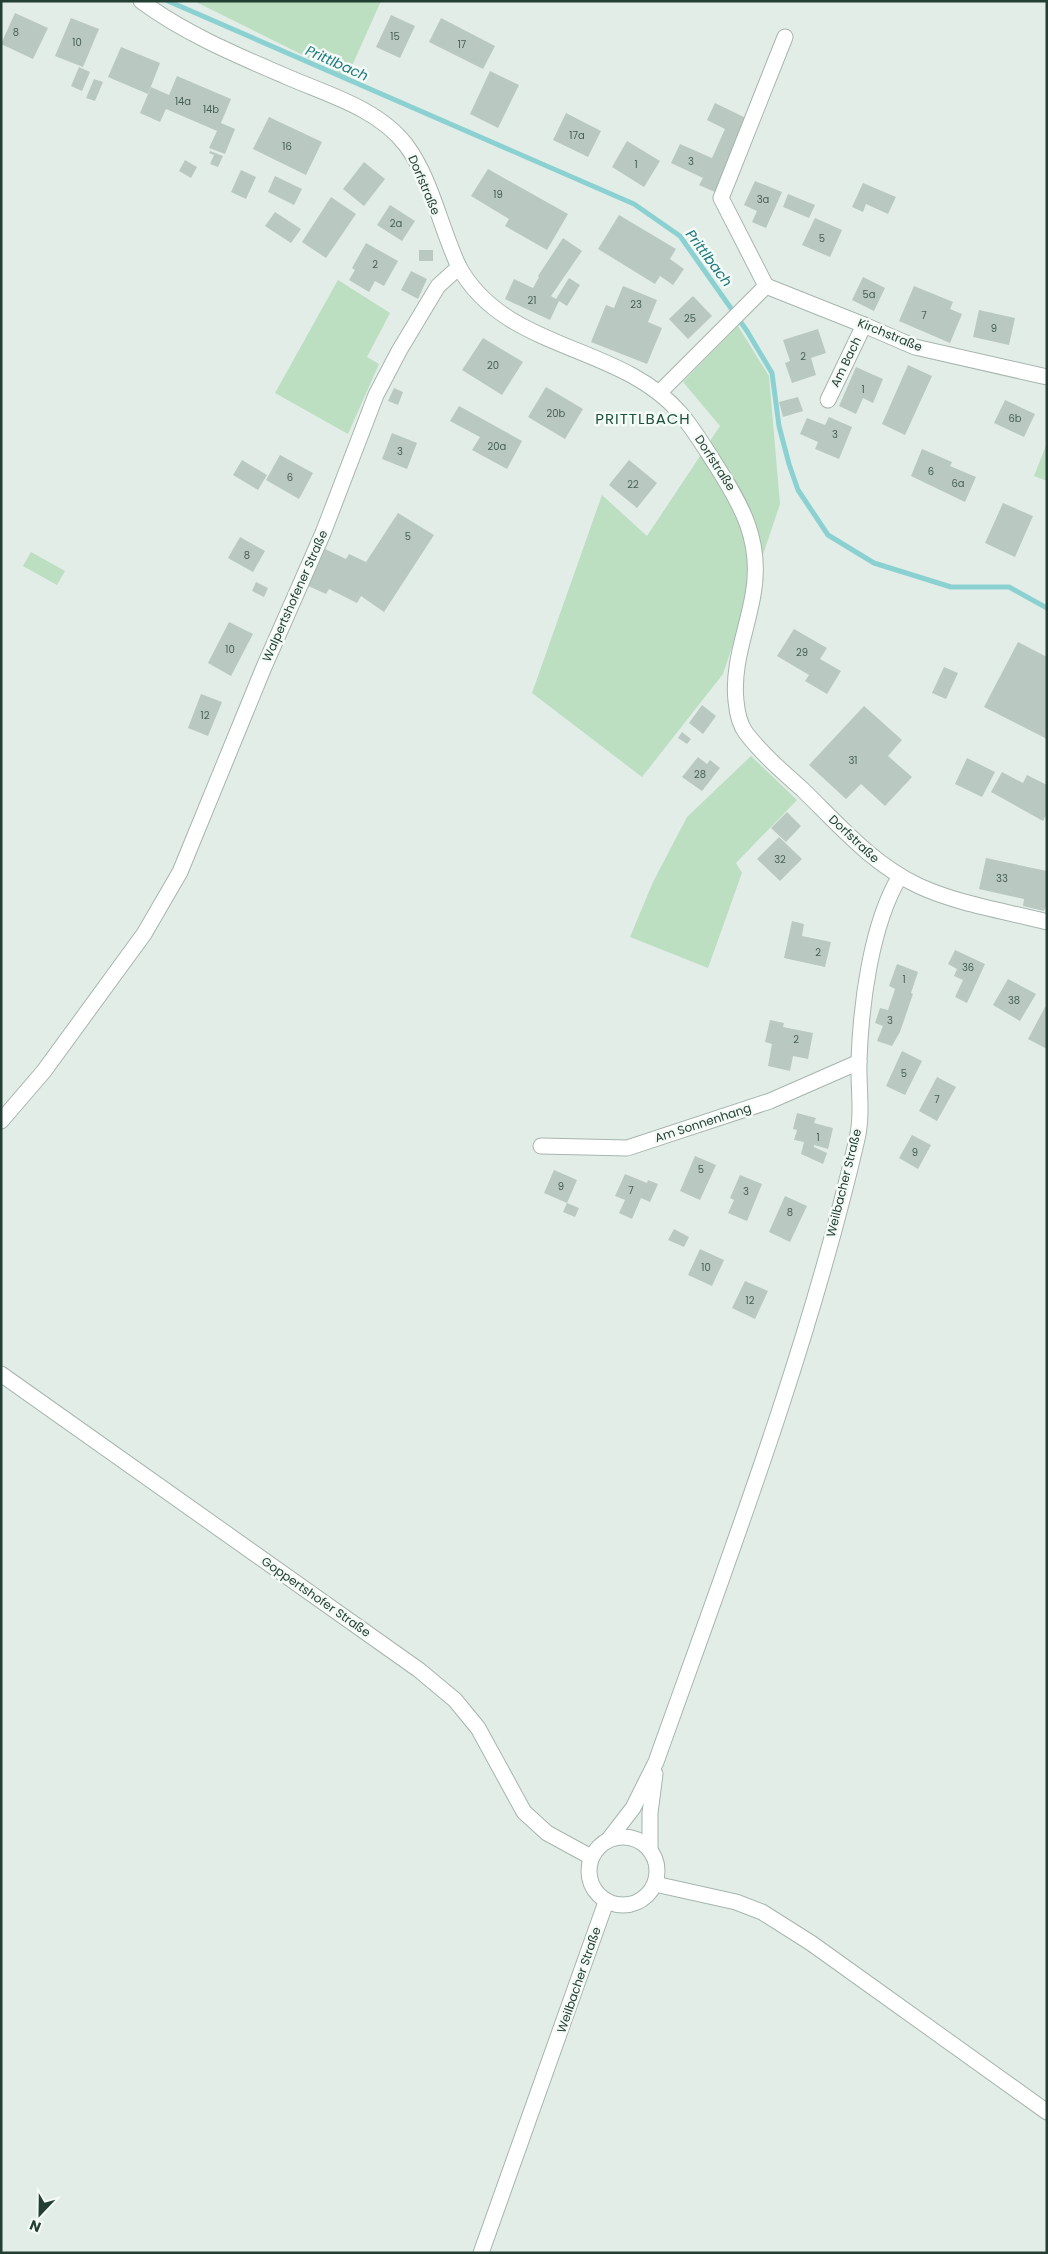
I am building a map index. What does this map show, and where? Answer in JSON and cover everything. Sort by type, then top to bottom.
[{"type":"street","name":"Dorfstraße","points":[[141,1],[179,26],[256,64],[362,110],[393,130],[414,157],[459,267],[474,289],[497,311],[512,322],[624,370],[659,393],[679,411],[737,498],[746,518],[754,549],[754,592],[738,661],[736,683],[739,716],[745,732],[771,760],[872,857],[900,876],[921,887],[956,898],[1047,922]]},
{"type":"street","points":[[659,393],[766,286],[721,198],[784,37]]},
{"type":"street","name":"Walpertshofener Straße","points":[[1,1121],[44,1071],[144,934],[180,872],[264,667],[323,533],[376,395],[399,351],[438,286],[459,267]]},
{"type":"street","name":"Kirchstraße","points":[[766,286],[915,347],[1047,377]]},
{"type":"street","name":"Am Bach","points":[[828,400],[864,325]]},
{"type":"street","name":"Weilbacher Straße","points":[[656,1762],[765,1457],[824,1262],[858,1136],[861,1102],[859,1062],[866,982],[884,907],[900,876]]},
{"type":"street","name":"Am Sonnenhang","points":[[541,1146],[627,1148],[770,1101],[859,1062]]},
{"type":"street","name":"Goppertshofer Straße","points":[[1,1374],[419,1670],[455,1700],[478,1728],[524,1812],[547,1833],[591,1856]]},
{"type":"street","points":[[609,1839],[633,1808],[656,1762]]},
{"type":"street","points":[[650,1849],[636,1838],[620,1836],[609,1839],[601,1844],[591,1856],[588,1866],[592,1888],[606,1902],[618,1905],[630,1904],[650,1893],[655,1884],[657,1872],[655,1860],[650,1849],[650,1813],[656,1762]]},
{"type":"street","points":[[655,1884],[736,1902],[762,1912],[811,1943],[1047,2112]]},
{"type":"street","name":"Weilbacher Straße","points":[[481,2253],[606,1902]]},
{"type":"green space","points":[[194,1],[381,1],[347,77]]},
{"type":"green space","points":[[338,280],[390,313],[367,357],[379,364],[348,434],[275,393]]},
{"type":"green space","points":[[738,326],[769,376],[780,504],[723,674],[642,777],[532,693],[602,495],[647,536],[720,426],[683,382]]},
{"type":"green space","points":[[1047,443],[1047,481],[1034,476]]},
{"type":"green space","points":[[31,552],[65,571],[57,585],[23,566]]},
{"type":"green space","points":[[751,756],[797,800],[736,863],[742,873],[708,968],[630,937],[653,882],[687,817]]},
{"type":"building","points":[[15,13],[48,28],[33,59],[1,44]]},
{"type":"building","points":[[391,15],[415,26],[400,58],[376,47]]},
{"type":"building","points":[[71,18],[99,29],[83,67],[55,56]]},
{"type":"building","points":[[441,18],[495,46],[483,69],[429,42]]},
{"type":"building","points":[[121,47],[160,63],[148,94],[108,77]]},
{"type":"building","points":[[79,67],[90,72],[82,91],[71,86]]},
{"type":"building","points":[[490,71],[519,85],[498,128],[470,114]]},
{"type":"building","points":[[177,76],[231,99],[221,123],[235,129],[225,154],[209,148],[217,131],[166,109],[160,122],[140,113],[151,87],[169,95]]},
{"type":"building","points":[[94,79],[103,82],[95,101],[86,98]]},
{"type":"building","points":[[715,103],[750,120],[717,193],[699,185],[703,178],[671,163],[680,144],[712,158],[725,129],[707,120]]},
{"type":"building","points":[[566,113],[601,131],[588,157],[553,140]]},
{"type":"building","points":[[269,117],[322,142],[306,175],[253,149]]},
{"type":"building","points":[[627,141],[660,161],[644,187],[612,167]]},
{"type":"building","points":[[210,151],[223,156],[218,167],[210,164],[214,155],[209,153]]},
{"type":"building","points":[[185,160],[197,167],[191,178],[179,171]]},
{"type":"building","points":[[364,162],[385,179],[364,206],[343,189]]},
{"type":"building","points":[[488,169],[568,214],[547,250],[505,226],[509,219],[471,196]]},
{"type":"building","points":[[241,170],[256,177],[246,199],[231,192]]},
{"type":"building","points":[[275,176],[302,189],[294,205],[268,192]]},
{"type":"building","points":[[755,181],[782,192],[766,228],[752,222],[757,211],[744,205]]},
{"type":"building","points":[[863,183],[896,197],[888,214],[866,204],[863,212],[852,207]]},
{"type":"building","points":[[788,194],[815,205],[809,218],[783,207]]},
{"type":"building","points":[[331,197],[356,214],[326,258],[302,242]]},
{"type":"building","points":[[390,205],[415,221],[402,241],[377,225]]},
{"type":"building","points":[[275,212],[301,229],[291,243],[265,226]]},
{"type":"building","points":[[619,215],[676,249],[670,259],[684,269],[673,285],[660,276],[655,284],[598,249]]},
{"type":"building","points":[[815,218],[842,230],[830,257],[802,245]]},
{"type":"building","points":[[563,238],[582,251],[551,296],[556,299],[569,278],[580,285],[567,306],[559,301],[550,320],[505,299],[514,279],[533,288],[538,276]]},
{"type":"building","points":[[366,243],[398,261],[384,286],[375,281],[369,292],[349,280],[355,270],[352,268]]},
{"type":"building","points":[[419,250],[433,250],[433,261],[419,261]]},
{"type":"building","points":[[411,271],[427,279],[418,299],[401,290]]},
{"type":"building","points":[[863,277],[885,288],[874,311],[852,300]]},
{"type":"building","points":[[623,286],[657,300],[648,322],[662,328],[647,364],[591,342],[606,305],[614,308]]},
{"type":"building","points":[[914,286],[953,302],[950,309],[962,314],[950,343],[899,321]]},
{"type":"building","points":[[693,296],[712,316],[688,339],[669,319]]},
{"type":"building","points":[[979,310],[1015,318],[1009,345],[973,337]]},
{"type":"building","points":[[818,329],[826,353],[811,358],[816,375],[792,383],[785,363],[790,361],[783,340]]},
{"type":"building","points":[[483,338],[523,362],[502,395],[462,370]]},
{"type":"building","points":[[908,365],[932,376],[905,435],[882,424]]},
{"type":"building","points":[[856,367],[883,379],[873,403],[863,398],[856,414],[839,406]]},
{"type":"building","points":[[546,387],[583,409],[565,439],[528,417]]},
{"type":"building","points":[[394,388],[403,392],[398,405],[388,401]]},
{"type":"building","points":[[798,397],[803,411],[783,417],[779,402]]},
{"type":"building","points":[[1005,400],[1035,414],[1024,437],[994,423]]},
{"type":"building","points":[[459,406],[522,441],[507,469],[472,450],[480,437],[450,421]]},
{"type":"building","points":[[829,417],[852,427],[839,459],[815,449],[818,442],[800,434],[807,418],[825,425]]},
{"type":"building","points":[[392,433],[417,443],[407,469],[382,459]]},
{"type":"building","points":[[922,449],[952,462],[950,466],[976,477],[965,502],[911,476]]},
{"type":"building","points":[[280,455],[313,473],[299,499],[266,480]]},
{"type":"building","points":[[242,460],[267,475],[258,490],[233,475]]},
{"type":"building","points":[[629,460],[657,483],[637,508],[609,485]]},
{"type":"building","points":[[1003,503],[1033,516],[1015,557],[985,543]]},
{"type":"building","points":[[398,513],[434,535],[384,612],[361,596],[357,603],[329,589],[326,594],[306,585],[323,548],[346,559],[349,554],[366,562]]},
{"type":"building","points":[[240,537],[265,551],[253,572],[228,558]]},
{"type":"building","points":[[256,582],[268,588],[264,597],[252,591]]},
{"type":"building","points":[[229,622],[253,634],[231,676],[208,663]]},
{"type":"building","points":[[794,629],[827,648],[820,659],[841,671],[827,694],[805,681],[809,675],[777,656]]},
{"type":"building","points":[[1018,642],[1047,657],[1047,739],[984,707]]},
{"type":"building","points":[[944,667],[958,673],[946,699],[932,693]]},
{"type":"building","points":[[201,694],[222,702],[208,736],[188,728]]},
{"type":"building","points":[[702,705],[716,716],[703,734],[689,723]]},
{"type":"building","points":[[864,706],[902,740],[888,756],[912,777],[885,806],[861,784],[846,799],[809,765]]},
{"type":"building","points":[[682,732],[691,739],[687,744],[678,738]]},
{"type":"building","points":[[698,757],[707,764],[710,760],[720,768],[702,791],[682,777]]},
{"type":"building","points":[[967,758],[995,772],[982,797],[955,784]]},
{"type":"building","points":[[1002,772],[1023,783],[1027,775],[1047,785],[1047,813],[1043,821],[991,792]]},
{"type":"building","points":[[787,812],[801,826],[786,842],[771,828]]},
{"type":"building","points":[[779,837],[802,859],[780,881],[757,859]]},
{"type":"building","points":[[986,858],[1047,871],[1047,904],[1044,911],[1023,906],[1024,899],[979,889]]},
{"type":"building","points":[[792,921],[804,924],[802,936],[831,942],[825,967],[784,958]]},
{"type":"building","points":[[955,950],[985,964],[967,1003],[955,997],[963,980],[954,976],[957,969],[948,964]]},
{"type":"building","points":[[897,964],[918,972],[911,993],[913,994],[900,1032],[892,1046],[877,1041],[883,1026],[875,1023],[880,1008],[888,1010],[895,989],[889,986]]},
{"type":"building","points":[[1008,979],[1036,994],[1020,1021],[993,1005]]},
{"type":"building","points":[[1045,1007],[1047,1008],[1047,1049],[1028,1039]]},
{"type":"building","points":[[770,1020],[784,1023],[783,1027],[813,1033],[808,1059],[793,1056],[790,1071],[768,1066],[772,1044],[765,1042]]},
{"type":"building","points":[[902,1051],[922,1061],[905,1095],[886,1086]]},
{"type":"building","points":[[937,1077],[956,1087],[937,1121],[919,1111]]},
{"type":"building","points":[[797,1113],[816,1118],[814,1123],[833,1128],[828,1149],[814,1145],[814,1147],[827,1153],[823,1164],[801,1154],[804,1142],[794,1140],[797,1130],[793,1129]]},
{"type":"building","points":[[912,1135],[931,1145],[918,1169],[899,1158]]},
{"type":"building","points":[[695,1156],[716,1165],[700,1200],[680,1191]]},
{"type":"building","points":[[554,1170],[577,1180],[567,1203],[544,1193]]},
{"type":"building","points":[[625,1174],[647,1183],[648,1180],[658,1184],[650,1202],[641,1198],[632,1219],[619,1213],[625,1200],[615,1196]]},
{"type":"building","points":[[740,1175],[762,1184],[747,1221],[728,1213],[734,1200],[730,1198]]},
{"type":"building","points":[[785,1196],[807,1206],[790,1242],[769,1232]]},
{"type":"building","points":[[567,1203],[579,1208],[575,1217],[563,1212]]},
{"type":"building","points":[[674,1229],[689,1237],[684,1247],[668,1240]]},
{"type":"building","points":[[700,1249],[724,1260],[712,1286],[688,1275]]},
{"type":"building","points":[[745,1281],[768,1291],[755,1319],[732,1308]]},
{"type":"waterway","name":"Prittlbach","points":[[168,1],[634,204],[680,236],[747,331],[772,373],[779,426],[789,464],[798,490],[828,535],[874,563],[951,587],[1009,587],[1047,608]]},
{"type":"district","name":"PRITTLBACH","points":[[643,419]]}]
